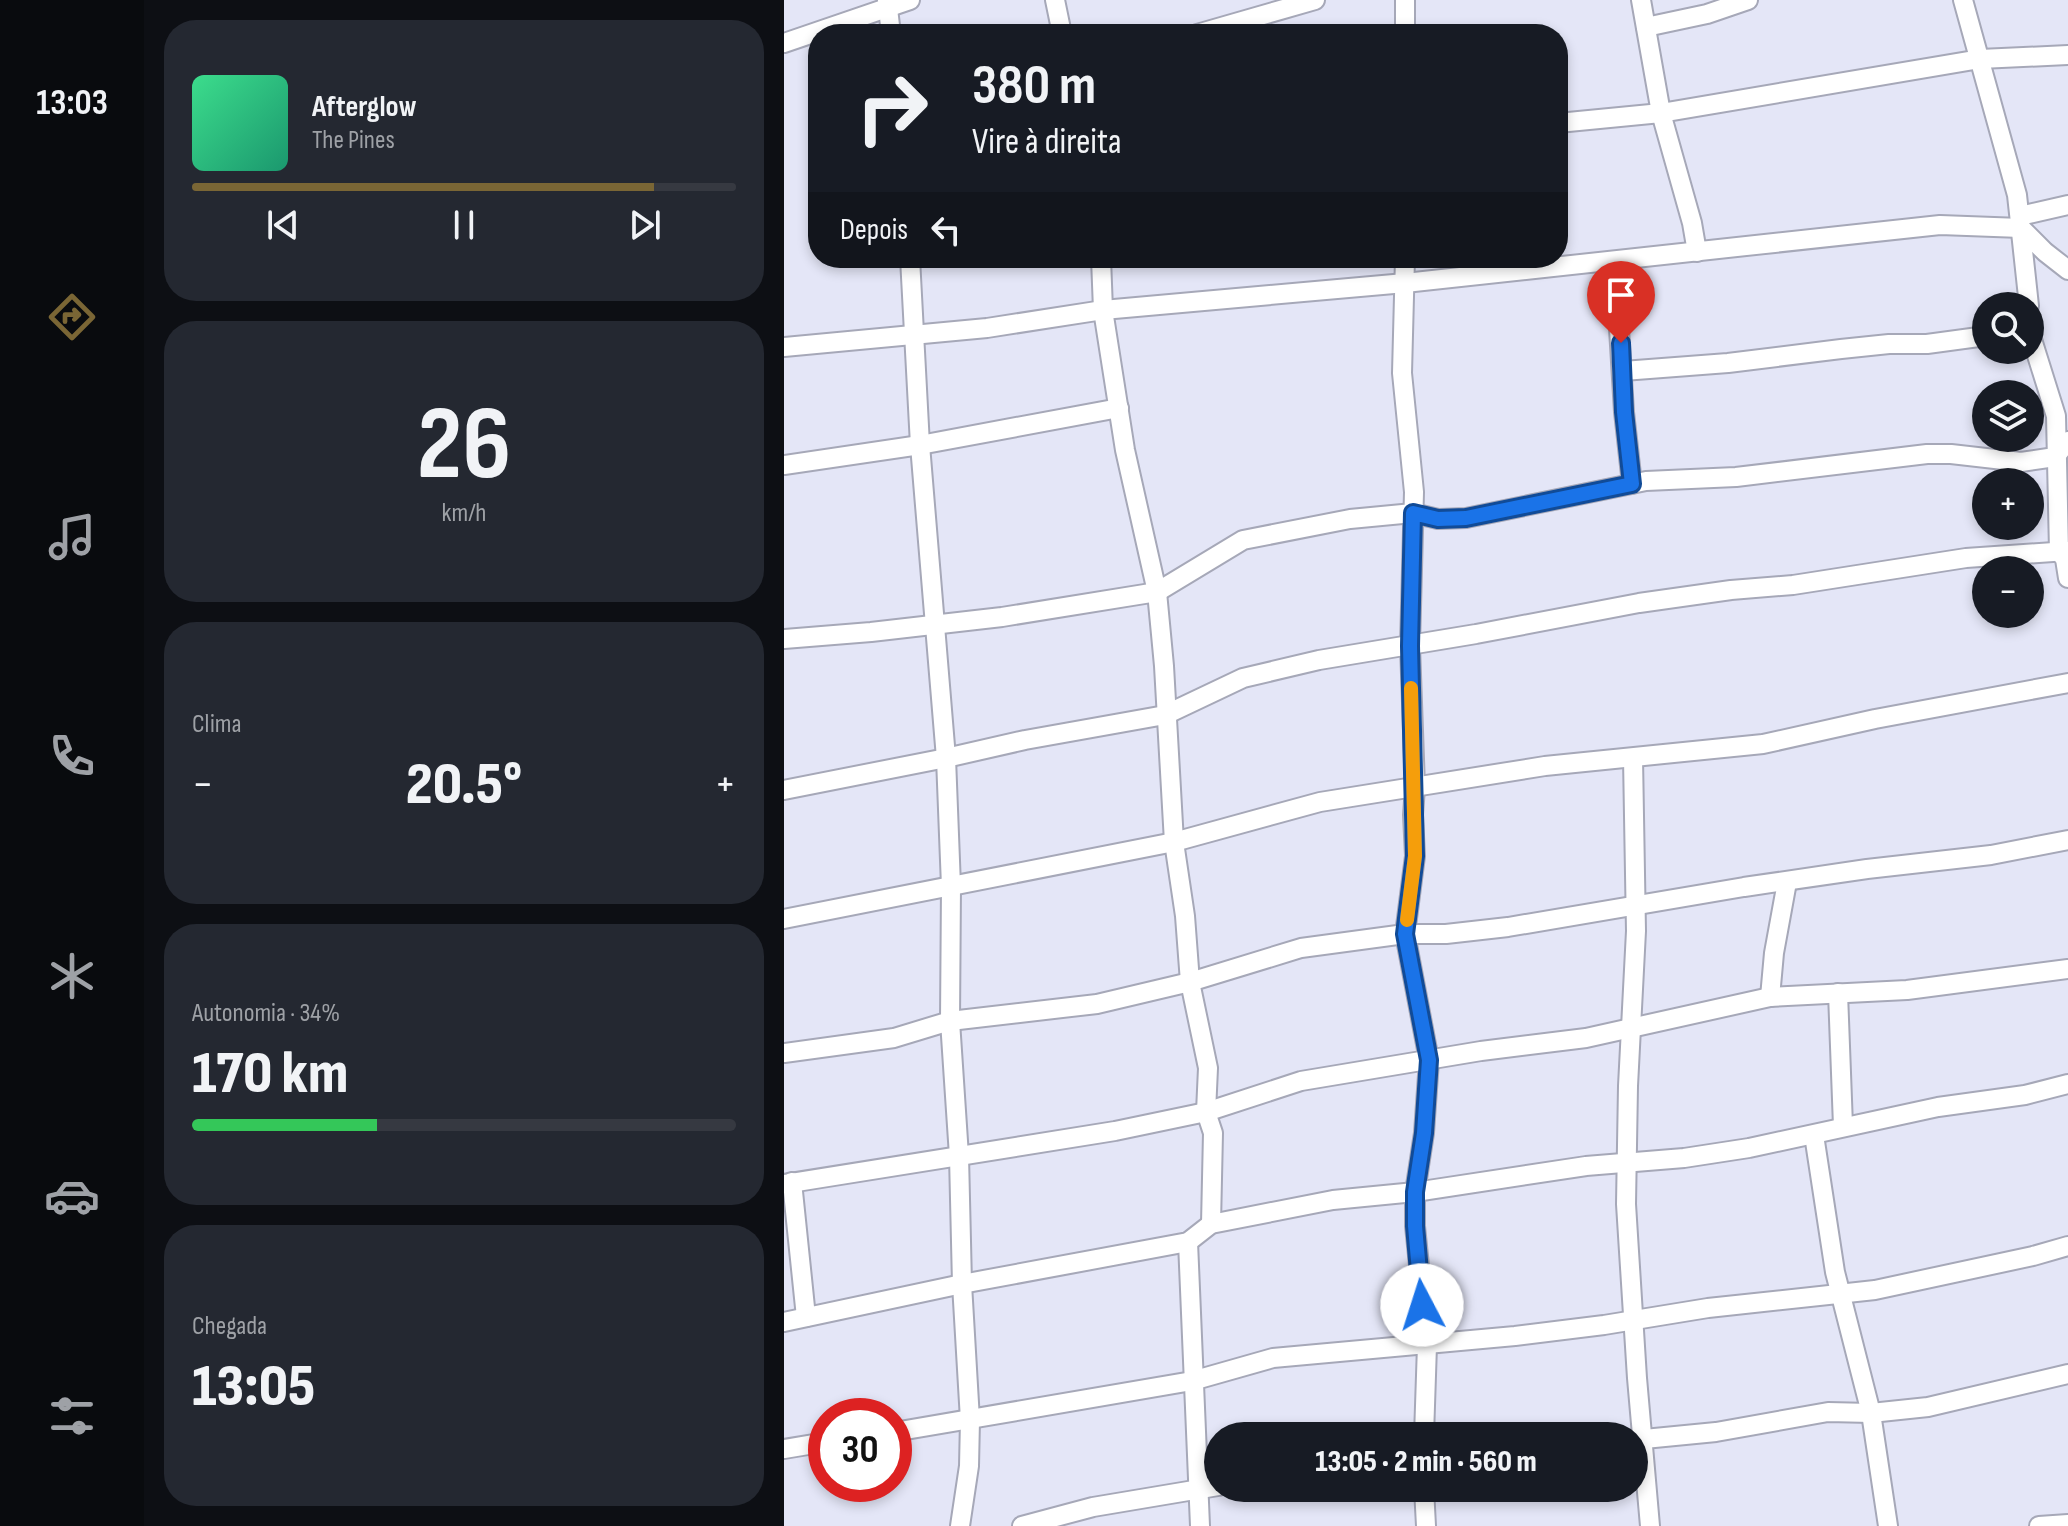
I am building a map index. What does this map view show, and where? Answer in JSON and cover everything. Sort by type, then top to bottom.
[{"type":"street","points":[[835,24],[888,4],[910,0]]},
{"type":"street","points":[[1055,0],[1060,24]]},
{"type":"street","points":[[1232,24],[1315,0]]},
{"type":"street","points":[[1405,0],[1405,24]]},
{"type":"street","points":[[1641,0],[1661,113],[1692,223],[1697,252]]},
{"type":"street","points":[[1646,27],[1707,14],[1748,0]]},
{"type":"street","points":[[1963,0],[2017,195],[2028,292]]},
{"type":"street","points":[[888,4],[890,24]]},
{"type":"street","points":[[784,43],[808,34]]},
{"type":"street","points":[[1568,122],[1661,113],[1980,59],[2068,55]]},
{"type":"street","points":[[1568,267],[1940,225],[2021,222],[2068,205]]},
{"type":"street","points":[[2021,222],[2045,252],[2068,270]]},
{"type":"street","points":[[1615,262],[1632,484]]},
{"type":"street","points":[[911,268],[920,445],[946,758],[951,886],[950,1021],[970,1420],[969,1466],[960,1526]]},
{"type":"street","points":[[1101,268],[1103,310],[1125,450],[1157,592],[1174,842],[1185,916],[1190,982],[1208,1068],[1206,1112],[1213,1133],[1211,1224]]},
{"type":"street","points":[[1405,268],[1402,373],[1414,492],[1410,646],[1415,787],[1415,856],[1405,934],[1429,1060],[1424,1133],[1415,1192],[1415,1226],[1427,1345],[1424,1422]]},
{"type":"street","points":[[784,347],[987,328],[1103,310],[1555,268]]},
{"type":"street","points":[[1623,371],[1972,338]]},
{"type":"street","points":[[2040,364],[2056,416],[2055,457],[2068,578]]},
{"type":"street","points":[[784,465],[920,445],[1119,408]]},
{"type":"street","points":[[784,639],[936,624],[1157,592],[1243,540],[1350,519],[1413,513],[1438,519],[1466,518],[1632,484],[1736,477],[1937,453],[2021,462],[2055,457],[2068,441]]},
{"type":"street","points":[[784,790],[1025,740],[1165,715],[1243,678],[1319,660],[1639,603],[1793,585],[1966,558],[2064,551]]},
{"type":"street","points":[[784,919],[1174,842],[1320,802],[1545,766],[1763,744],[1875,719],[2068,683]]},
{"type":"street","points":[[1633,758],[1635,988],[1626,1204],[1637,1422]]},
{"type":"street","points":[[784,1053],[894,1038],[950,1021],[1097,1004],[1190,982],[1301,948],[1405,934],[1446,934],[1508,927],[1744,887],[1991,855],[2068,840]]},
{"type":"street","points":[[1770,997],[1774,953],[1787,882]]},
{"type":"street","points":[[806,1317],[788,1183],[1115,1131],[1206,1112],[1301,1081],[1631,1030],[1770,997],[1907,990],[2068,969]]},
{"type":"street","points":[[1838,993],[1843,1126]]},
{"type":"street","points":[[784,1322],[962,1284],[1188,1242],[1211,1224],[1333,1200],[1415,1192],[1586,1166],[1736,1150],[1938,1107],[2025,1095],[2068,1084]]},
{"type":"street","points":[[1814,1135],[1835,1272],[1871,1413],[1888,1526]]},
{"type":"street","points":[[1188,1242],[1200,1526]]},
{"type":"street","points":[[912,1429],[1192,1381],[1273,1358],[1427,1345],[1708,1308],[1875,1290],[2068,1246]]},
{"type":"street","points":[[1648,1439],[1716,1432],[1828,1412],[1871,1413],[1928,1407],[2068,1374]]},
{"type":"street","points":[[784,1449],[808,1445]]},
{"type":"street","points":[[1022,1526],[1093,1507],[1204,1487]]},
{"type":"street","points":[[1425,1502],[1426,1526]]},
{"type":"street","points":[[1647,1502],[1650,1526]]},
{"type":"street","points":[[2039,1526],[2068,1524]]},
{"type":"slow traffic","points":[[1407,920],[1415,856],[1411,688]]},
{"type":"route","points":[[1422,1305],[1415,1192],[1424,1133],[1429,1060],[1405,934],[1415,856],[1410,646],[1413,513],[1438,519],[1466,518],[1632,484],[1621,343]]}]
